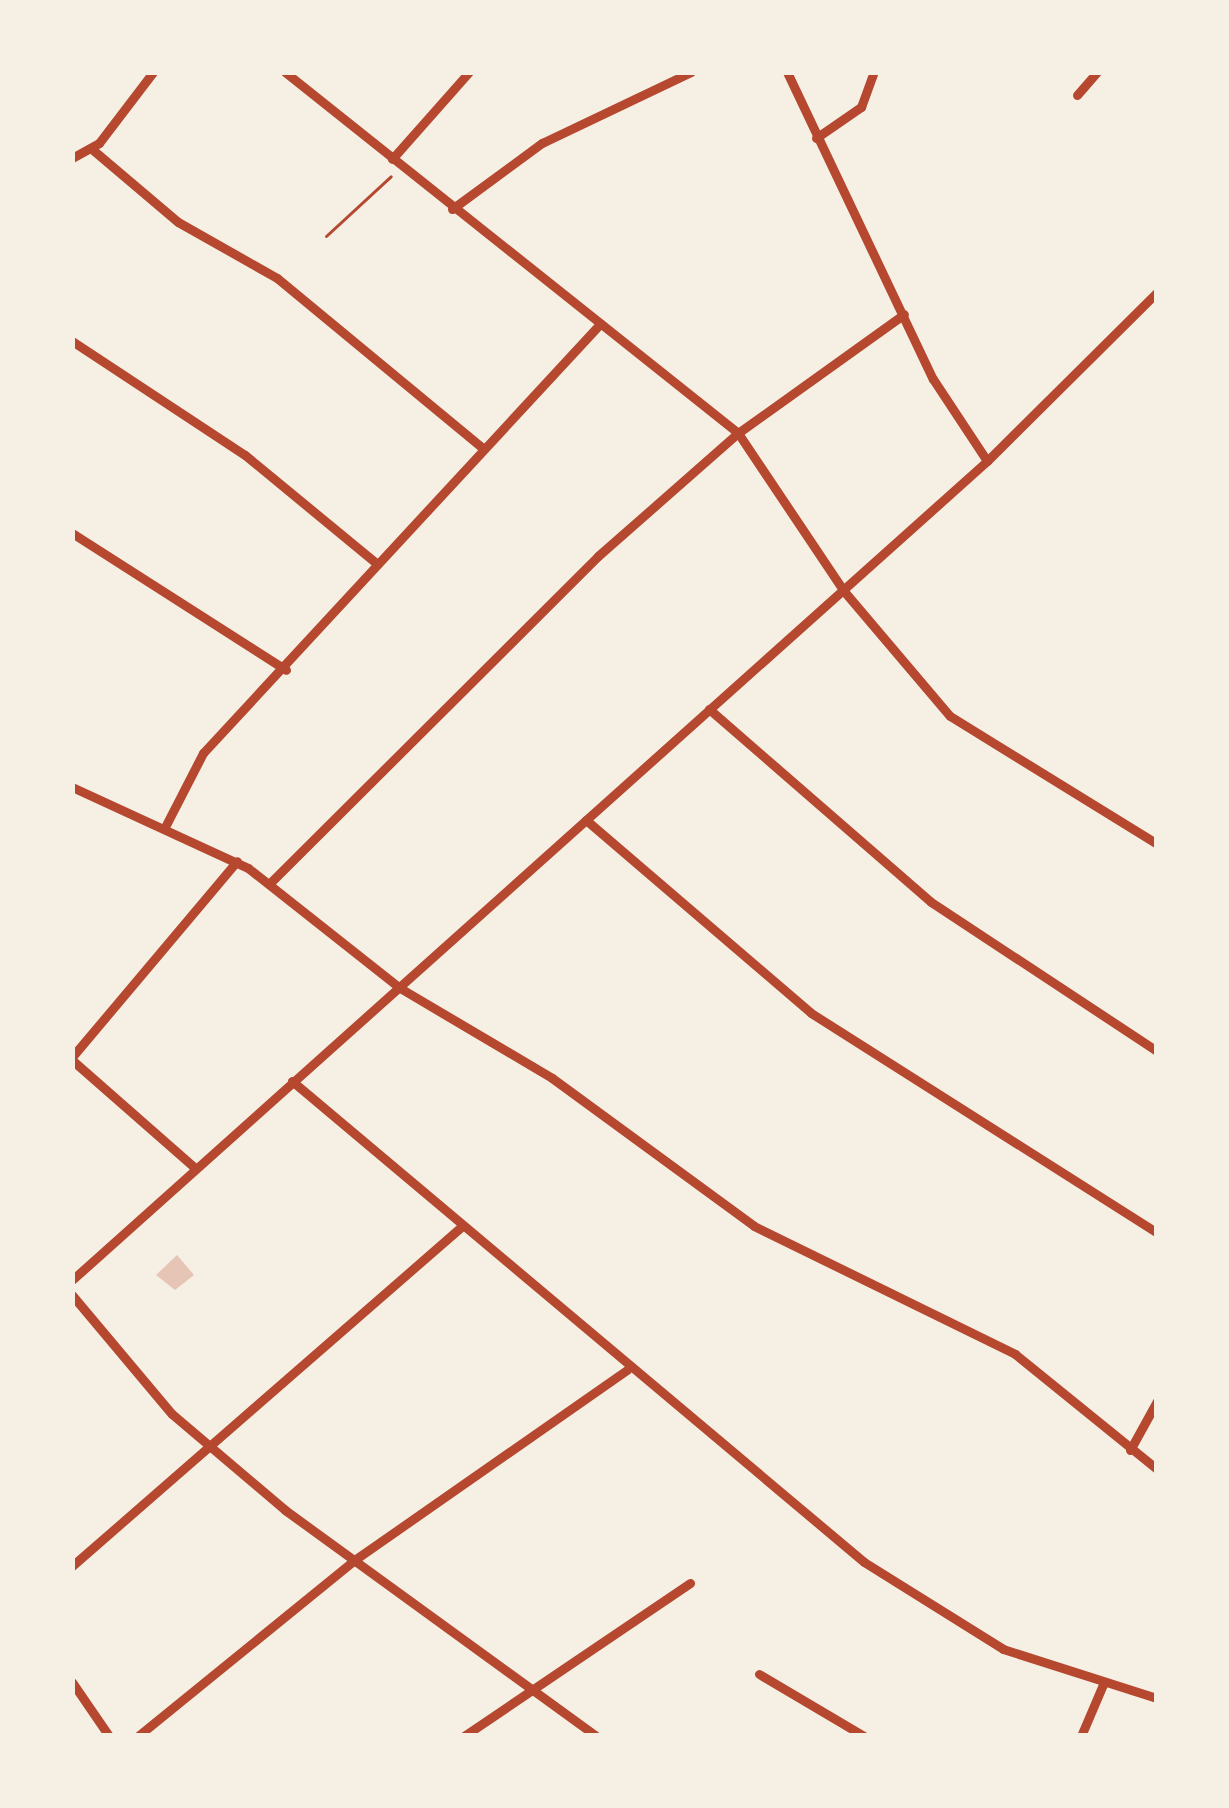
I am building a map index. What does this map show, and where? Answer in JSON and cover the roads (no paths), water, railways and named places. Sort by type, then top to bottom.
[{"type":"street","points":[[72,158],[93,150],[153,72]]},
{"type":"street","points":[[285,72],[738,433],[843,590],[980,741],[1157,844]]},
{"type":"street","points":[[396,162],[469,72]]},
{"type":"street","points":[[452,209],[542,143],[691,72]]},
{"type":"street","points":[[787,72],[904,314],[987,461]]},
{"type":"street","points":[[816,138],[861,107],[874,72]]},
{"type":"street","points":[[1077,95],[1097,72]]},
{"type":"street","points":[[93,150],[178,222],[277,278],[484,449]]},
{"type":"street","points":[[72,1280],[987,461],[1157,292]]},
{"type":"street","points":[[270,883],[330,813],[738,433],[904,314]]},
{"type":"street","points":[[166,825],[191,768],[600,324]]},
{"type":"street","points":[[72,341],[244,455],[376,564]]},
{"type":"street","points":[[72,533],[286,670]]},
{"type":"street","points":[[709,709],[931,902],[1157,1051]]},
{"type":"street","points":[[72,787],[166,825],[237,861],[400,988],[552,1078],[754,1226],[1015,1354],[1157,1468]]},
{"type":"street","points":[[586,820],[811,1013],[1157,1233]]},
{"type":"street","points":[[195,1168],[72,1059],[237,861]]},
{"type":"street","points":[[292,1081],[627,1370],[957,1625],[1157,1698]]},
{"type":"street","points":[[72,1566],[461,1227]]},
{"type":"street","points":[[72,1294],[211,1448],[353,1561],[596,1736]]},
{"type":"street","points":[[138,1736],[353,1561],[627,1370]]},
{"type":"street","points":[[1130,1450],[1156,1405]]},
{"type":"street","points":[[464,1736],[534,1694],[690,1583]]},
{"type":"street","points":[[759,1674],[864,1736]]},
{"type":"street","points":[[72,1682],[109,1736]]},
{"type":"street","points":[[1081,1736],[1104,1682]]}]
